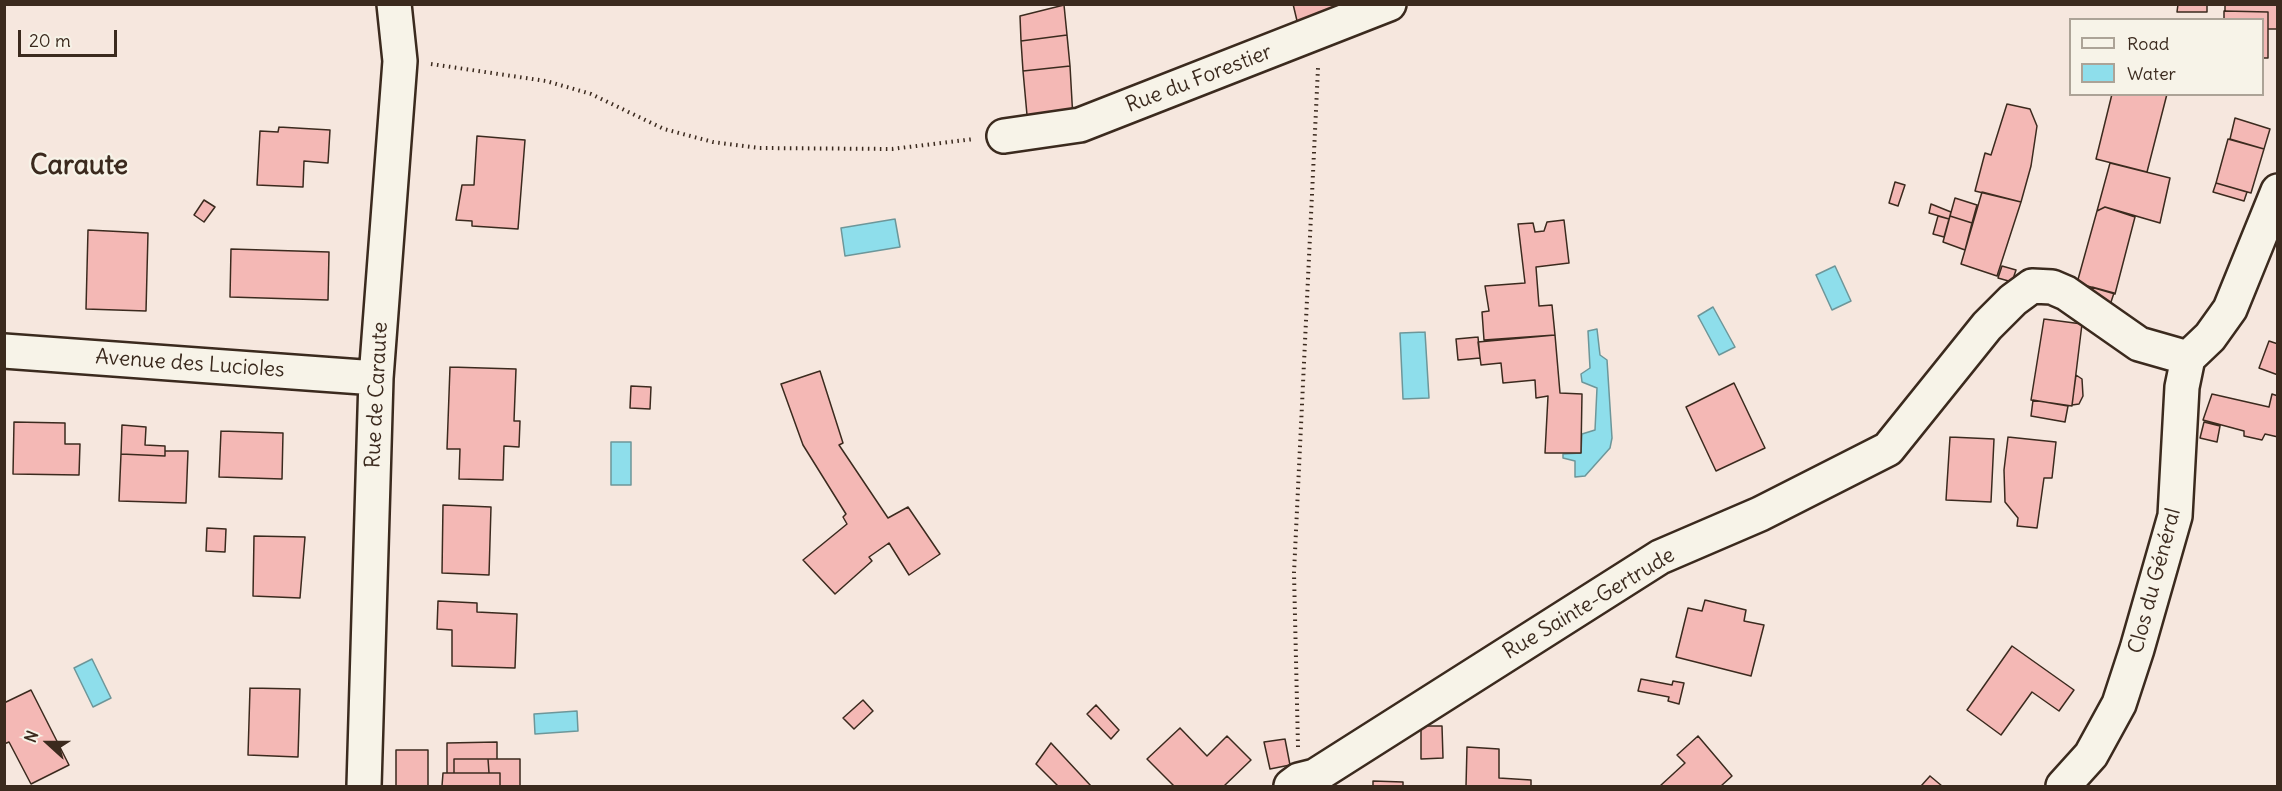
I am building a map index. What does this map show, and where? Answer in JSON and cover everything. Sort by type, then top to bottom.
[{"type":"street","name":"Rue de Caraute","points":[[364,786],[376,378],[400,61],[394,4]]},
{"type":"street","name":"Rue du Forestier","points":[[1004,136],[1080,125],[1389,4]]},
{"type":"street","points":[[2188,358],[2210,337],[2230,309],[2277,191]]},
{"type":"street","name":"Rue Sainte-Gertrude","points":[[1295,783],[1316,776],[1660,557],[1760,514],[1888,449],[1987,326],[2013,300],[2032,286],[2052,287],[2066,294],[2139,344],[2188,358]]},
{"type":"street","name":"Avenue des Lucioles","points":[[4,351],[376,378]]},
{"type":"street","name":"Clos du Général","points":[[2063,786],[2091,755],[2119,704],[2138,649],[2175,516],[2182,387],[2188,358]]},
{"type":"path","points":[[1295,783],[1294,573],[1320,32]]},
{"type":"path","points":[[400,61],[460,67],[546,81],[591,94],[664,129],[713,142],[759,148],[892,149],[1004,136]]},
{"type":"water","points":[[895,219],[900,247],[845,256],[841,228]]},
{"type":"water","points":[[1835,266],[1851,301],[1832,310],[1816,275]]},
{"type":"water","points":[[1713,307],[1735,347],[1719,355],[1698,316]]},
{"type":"water","points":[[1597,329],[1600,355],[1607,360],[1612,438],[1610,448],[1585,476],[1575,477],[1575,461],[1563,458],[1563,454],[1581,453],[1582,434],[1595,430],[1597,388],[1582,382],[1581,374],[1590,368],[1588,331]]},
{"type":"water","points":[[1425,332],[1429,398],[1403,399],[1400,333]]},
{"type":"water","points":[[611,442],[631,442],[631,485],[611,485]]},
{"type":"water","points":[[92,659],[111,698],[93,707],[74,668]]},
{"type":"water","points":[[577,711],[578,731],[535,734],[534,714]]},
{"type":"building","points":[[1293,4],[1333,4],[1335,14],[1298,25]]},
{"type":"building","points":[[2178,4],[2207,4],[2207,12],[2177,12]]},
{"type":"building","points":[[2225,4],[2278,4],[2278,29],[2268,29],[2268,12],[2225,11]]},
{"type":"building","points":[[1064,5],[1067,35],[1021,41],[1020,16]]},
{"type":"building","points":[[2224,11],[2268,12],[2268,58],[2264,58],[2264,18],[2224,18]]},
{"type":"building","points":[[1067,35],[1070,66],[1023,71],[1021,41]]},
{"type":"building","points":[[1070,66],[1073,119],[1046,113],[1027,115],[1023,71]]},
{"type":"building","points":[[2112,96],[2166,96],[2147,172],[2096,159]]},
{"type":"building","points":[[2007,104],[2030,109],[2037,126],[2031,166],[2021,202],[1975,191],[1985,153],[1991,155]]},
{"type":"building","points":[[2235,118],[2270,129],[2264,149],[2230,139]]},
{"type":"building","points":[[279,127],[330,130],[328,163],[304,161],[303,187],[257,185],[260,131],[278,132]]},
{"type":"building","points":[[477,136],[525,140],[518,229],[472,226],[472,221],[456,220],[462,185],[474,185]]},
{"type":"building","points":[[2228,139],[2264,149],[2251,193],[2216,183]]},
{"type":"building","points":[[2110,163],[2170,178],[2160,223],[2105,207],[2097,211]]},
{"type":"building","points":[[1895,182],[1905,185],[1898,206],[1889,203]]},
{"type":"building","points":[[2216,183],[2247,192],[2244,201],[2213,192]]},
{"type":"building","points":[[1982,192],[2021,202],[1997,276],[1961,264]]},
{"type":"building","points":[[1955,198],[1977,205],[1972,223],[1950,216]]},
{"type":"building","points":[[204,200],[215,207],[204,222],[194,215]]},
{"type":"building","points":[[1931,204],[1951,212],[1949,219],[1929,213]]},
{"type":"building","points":[[2105,207],[2135,217],[2115,294],[2077,283],[2097,211]]},
{"type":"building","points":[[1938,216],[1949,219],[1944,237],[1933,234]]},
{"type":"building","points":[[1950,216],[1972,223],[1965,250],[1943,242]]},
{"type":"building","points":[[1564,220],[1569,263],[1536,267],[1539,306],[1552,305],[1555,335],[1484,340],[1482,312],[1489,311],[1485,286],[1525,283],[1518,224],[1533,223],[1535,232],[1544,231],[1547,222]]},
{"type":"building","points":[[88,230],[148,233],[146,311],[86,309]]},
{"type":"building","points":[[231,249],[329,252],[328,300],[230,297]]},
{"type":"building","points":[[2002,266],[2016,270],[2012,282],[1998,278]]},
{"type":"building","points":[[2092,287],[2114,293],[2109,308],[2088,295]]},
{"type":"building","points":[[2044,319],[2082,324],[2072,406],[2031,400]]},
{"type":"building","points":[[1555,335],[1560,393],[1582,394],[1581,453],[1545,453],[1548,396],[1536,398],[1535,380],[1503,383],[1501,363],[1481,365],[1478,342]]},
{"type":"building","points":[[1478,337],[1480,358],[1458,360],[1456,339]]},
{"type":"building","points":[[2269,341],[2278,344],[2278,375],[2259,368]]},
{"type":"building","points":[[450,367],[516,369],[514,421],[520,421],[519,447],[504,446],[503,480],[459,479],[460,449],[447,449]]},
{"type":"building","points":[[820,371],[843,443],[839,445],[888,518],[908,507],[940,554],[909,575],[889,543],[869,557],[872,561],[835,594],[803,560],[847,524],[843,517],[846,514],[803,445],[781,384]]},
{"type":"building","points":[[2076,375],[2082,379],[2083,396],[2079,404],[2072,405]]},
{"type":"building","points":[[1734,383],[1765,448],[1716,471],[1686,407]]},
{"type":"building","points":[[631,386],[651,387],[650,409],[630,408]]},
{"type":"building","points":[[2212,394],[2269,407],[2272,394],[2278,396],[2278,437],[2265,434],[2262,440],[2244,436],[2244,431],[2203,420]]},
{"type":"building","points":[[2033,400],[2068,406],[2065,422],[2031,416]]},
{"type":"building","points":[[14,422],[65,423],[65,444],[80,444],[79,475],[13,474]]},
{"type":"building","points":[[2204,422],[2220,426],[2217,442],[2200,438]]},
{"type":"building","points":[[122,425],[146,427],[145,445],[165,446],[165,456],[121,454]]},
{"type":"building","points":[[221,431],[283,433],[282,479],[219,477]]},
{"type":"building","points":[[1950,437],[1994,439],[1991,502],[1946,500]]},
{"type":"building","points":[[2008,437],[2056,442],[2052,478],[2044,478],[2037,528],[2017,526],[2018,518],[2005,502],[2004,470]]},
{"type":"building","points":[[165,451],[188,451],[186,503],[119,501],[121,454],[165,456]]},
{"type":"building","points":[[443,505],[491,507],[489,575],[442,573]]},
{"type":"building","points":[[207,528],[226,529],[225,552],[206,551]]},
{"type":"building","points":[[254,536],[305,537],[300,598],[253,596]]},
{"type":"building","points":[[1705,600],[1746,610],[1744,621],[1764,625],[1751,676],[1676,657],[1688,608],[1702,611]]},
{"type":"building","points":[[438,601],[477,603],[477,612],[517,614],[515,668],[452,666],[452,630],[437,629]]},
{"type":"building","points":[[2012,646],[2074,690],[2059,711],[2032,692],[2001,735],[1967,710]]},
{"type":"building","points":[[1641,679],[1672,685],[1673,681],[1684,683],[1679,704],[1668,701],[1669,697],[1638,691]]},
{"type":"building","points":[[250,688],[300,689],[298,757],[248,755]]},
{"type":"building","points":[[31,690],[69,765],[31,784],[9,742],[4,744],[4,703]]},
{"type":"building","points":[[863,700],[873,711],[854,729],[843,718]]},
{"type":"building","points":[[1096,705],[1119,730],[1111,739],[1087,714]]},
{"type":"building","points":[[1421,726],[1442,726],[1443,758],[1421,759]]},
{"type":"building","points":[[1180,728],[1207,756],[1227,736],[1251,760],[1224,786],[1174,786],[1147,759]]},
{"type":"building","points":[[1698,736],[1732,776],[1721,786],[1660,786],[1685,763],[1677,755]]},
{"type":"building","points":[[1285,739],[1290,765],[1270,769],[1264,742]]},
{"type":"building","points":[[497,742],[497,759],[454,759],[454,773],[447,773],[447,743]]},
{"type":"building","points":[[1051,743],[1091,786],[1058,786],[1036,764]]},
{"type":"building","points":[[1467,747],[1499,749],[1499,778],[1531,780],[1531,786],[1466,786]]},
{"type":"building","points":[[396,750],[428,750],[428,786],[396,786]]},
{"type":"building","points":[[454,759],[488,759],[489,773],[454,773]]},
{"type":"building","points":[[488,759],[520,759],[520,786],[500,786],[500,773],[489,773]]},
{"type":"building","points":[[443,773],[500,773],[500,786],[442,786]]},
{"type":"building","points":[[1930,776],[1942,786],[1921,786]]},
{"type":"building","points":[[1373,781],[1403,782],[1403,786],[1373,786]]},
{"type":"district","name":"Caraute","points":[[79,166]]}]
